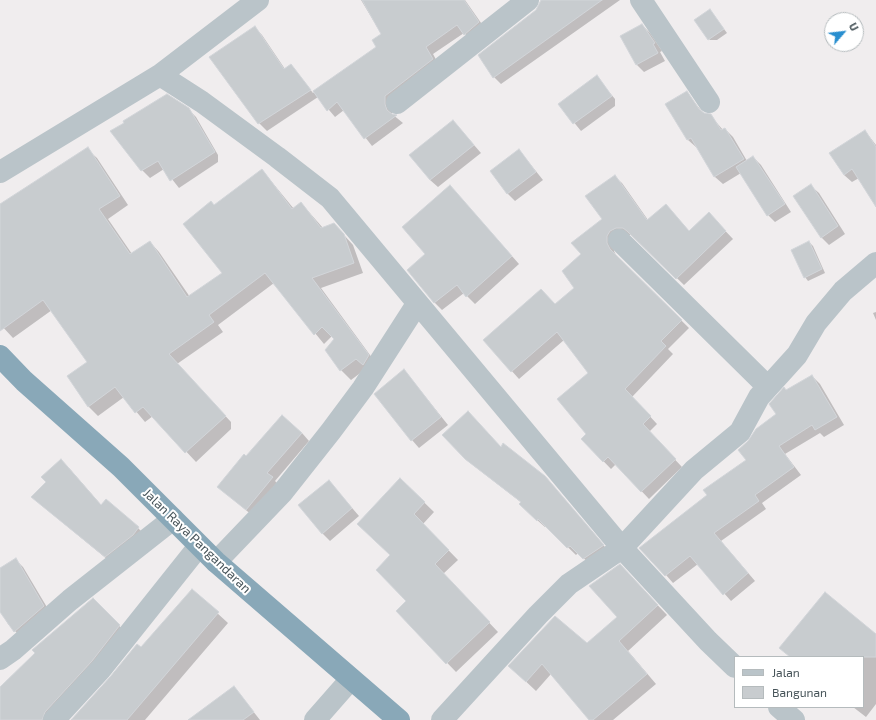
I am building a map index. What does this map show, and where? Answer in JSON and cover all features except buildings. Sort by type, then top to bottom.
[{"type":"highway","name":"Jalan Raya Pangandaran","points":[[1,358],[24,381],[121,467],[216,562],[399,720]]},
{"type":"street","points":[[0,172],[160,75],[258,0]]},
{"type":"street","points":[[397,103],[528,0]]},
{"type":"street","points":[[642,0],[709,102]]},
{"type":"street","points":[[160,75],[209,107],[330,198],[622,548],[708,641],[734,666]]},
{"type":"street","points":[[619,240],[768,387]]},
{"type":"street","points":[[442,720],[569,584],[622,548],[694,470],[740,432],[759,398],[797,355],[816,323],[843,291],[876,264]]},
{"type":"street","points":[[216,562],[282,493],[331,431],[363,388],[417,304]]},
{"type":"street","points":[[0,659],[13,650],[70,600],[173,519]]},
{"type":"street","points":[[54,720],[101,669],[199,546]]},
{"type":"street","points":[[315,720],[351,678]]},
{"type":"street","points":[[780,708],[794,720]]}]
